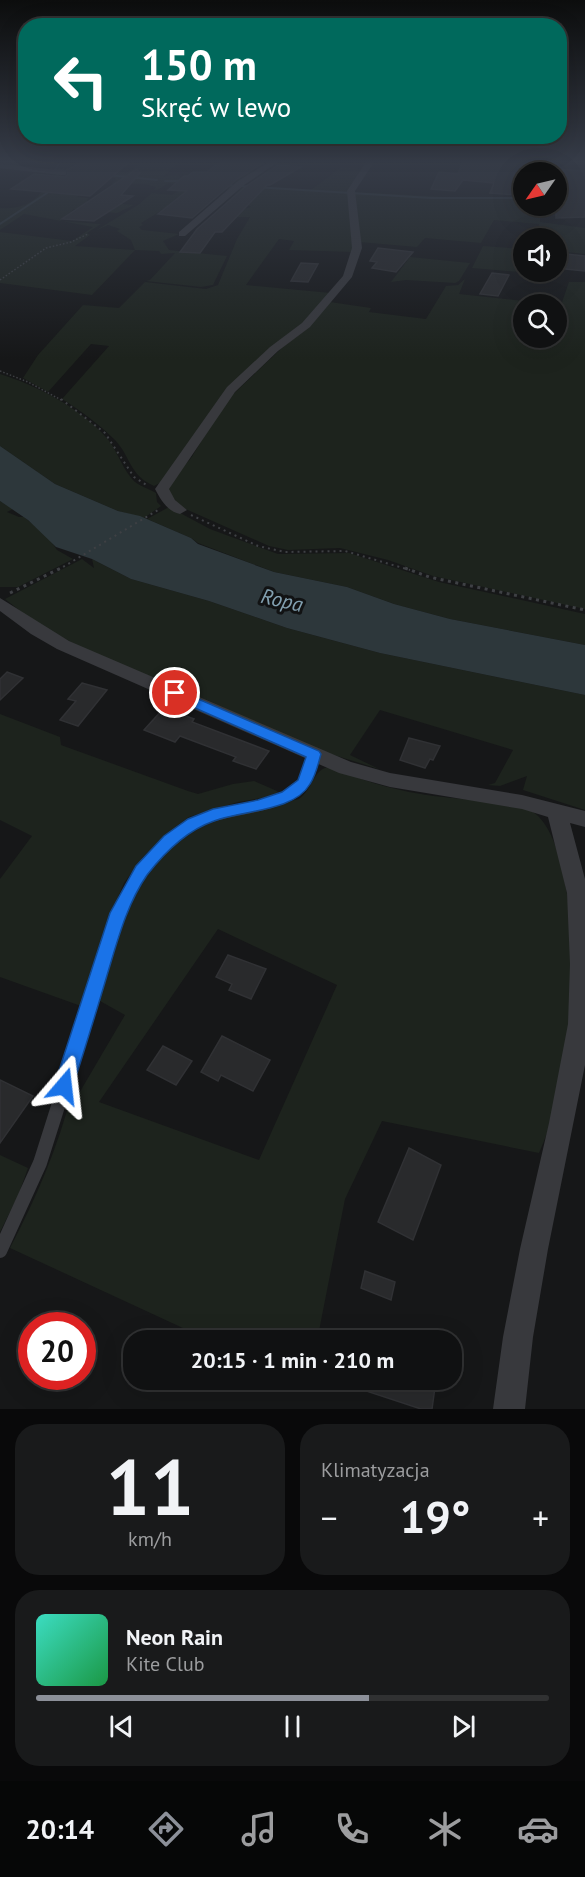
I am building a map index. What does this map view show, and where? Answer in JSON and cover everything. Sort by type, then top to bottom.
[{"type":"street","points":[[182,234],[189,228]]},
{"type":"street","points":[[175,506],[162,489],[231,390],[274,349],[306,325],[343,283],[355,260],[357,248],[355,228]]},
{"type":"street","points":[[0,603],[23,621],[63,645],[346,768],[390,780],[485,794],[585,819]]},
{"type":"street","points":[[509,1409],[518,1337],[534,1249],[562,1124],[580,1024],[582,964],[578,893],[557,811]]},
{"type":"lane","points":[[0,1251],[44,1152],[118,913],[133,884],[156,853],[194,823],[213,815],[277,800],[298,790],[304,783],[314,754]]},
{"type":"path","points":[[0,280],[46,248],[71,242],[88,234]]},
{"type":"path","points":[[0,371],[28,381],[90,420],[119,450],[136,480],[150,487],[162,489]]},
{"type":"path","points":[[0,598],[60,569],[175,506],[267,548],[285,552],[345,551],[441,580],[585,610]]},
{"type":"shaded area","points":[[95,228],[87,233],[90,235],[75,246],[135,250],[92,295],[0,283],[0,232],[72,241]]},
{"type":"shaded area","points":[[116,228],[140,228],[142,230],[179,234],[163,241],[169,250],[227,256],[213,285],[201,287],[146,281],[150,280],[175,253],[161,254],[159,251],[135,250],[131,240],[117,231],[120,229]]},
{"type":"shaded area","points":[[244,228],[352,228],[354,252],[289,250],[294,241],[279,239],[246,285],[331,293],[304,324],[223,394],[162,482],[154,486],[140,477],[115,440],[90,418],[62,399],[109,346],[91,344],[48,392],[23,378],[38,355],[83,305],[119,308],[145,282],[206,289],[218,285]]},
{"type":"shaded area","points":[[357,228],[490,228],[481,243],[425,238],[417,247],[359,242]]},
{"type":"shaded area","points":[[538,228],[585,228],[585,254],[567,252],[567,228]]},
{"type":"shaded area","points":[[483,246],[513,248],[513,271],[472,268]]},
{"type":"shaded area","points":[[410,257],[470,263],[459,281],[455,283],[406,280],[391,282]]},
{"type":"shaded area","points":[[465,279],[459,294],[513,300],[513,348],[567,348],[567,294],[565,294],[569,282],[585,282],[585,609],[433,576],[388,560],[340,548],[288,550],[269,546],[181,507],[167,490],[171,481],[191,458],[226,401],[330,302],[371,308],[369,312],[426,319],[446,286],[458,285]]},
{"type":"shaded area","points":[[0,374],[28,384],[56,398],[82,415],[108,440],[132,479],[156,493],[157,502],[161,506],[144,518],[118,511],[55,484],[0,446]]},
{"type":"shaded area","points":[[0,501],[13,509],[7,512],[24,517],[48,537],[57,550],[73,559],[18,587],[0,587]]},
{"type":"shaded area","points":[[169,507],[210,529],[278,554],[349,553],[439,582],[585,614],[585,645],[450,619],[394,604],[347,587],[274,572],[198,543],[147,519]]},
{"type":"shaded area","points":[[82,559],[94,568],[92,559],[131,579],[209,601],[287,628],[380,653],[585,695],[585,810],[523,790],[527,776],[500,786],[488,785],[495,783],[513,750],[380,710],[350,755],[379,769],[321,751],[209,701],[89,652],[33,621],[5,599]]},
{"type":"shaded area","points":[[0,714],[60,737],[61,745],[198,794],[233,784],[254,781],[277,791],[280,795],[238,802],[189,817],[165,835],[143,857],[124,883],[113,909],[81,1006],[0,977],[0,879],[32,836],[0,820]]},
{"type":"shaded area","points":[[329,767],[374,783],[409,792],[512,805],[533,812],[547,827],[557,851],[565,881],[570,914],[574,980],[572,1031],[554,1110],[539,1153],[382,1121],[345,1199],[319,1330],[187,1330],[10,1248],[46,1172],[72,1092],[78,1095],[125,1015],[100,1001],[124,910],[139,881],[168,845],[207,821],[299,799],[320,771]],"holes":[[[218,929],[337,985],[259,1160],[99,1102]]]},
{"type":"shaded area","points":[[0,1155],[28,1168],[18,1196],[0,1232]]},
{"type":"water","name":"Ropa","points":[[0,446],[55,484],[118,511],[140,516],[191,538],[198,544],[274,572],[347,587],[394,604],[450,619],[585,645],[585,695],[380,653],[287,628],[209,601],[131,579],[92,559],[56,547],[28,520],[0,501]]},
{"type":"building","points":[[226,228],[222,232],[215,232],[200,253],[180,252],[197,229]]},
{"type":"building","points":[[378,248],[413,252],[396,272],[372,268],[377,262],[370,261]]},
{"type":"building","points":[[567,254],[585,256],[585,271],[567,269]]},
{"type":"building","points":[[301,263],[318,264],[308,282],[291,281]]},
{"type":"building","points":[[492,273],[509,275],[498,296],[480,294]]},
{"type":"building","points":[[7,672],[23,678],[0,700],[0,679]]},
{"type":"building","points":[[82,683],[107,690],[78,726],[60,720],[76,701],[68,699]]},
{"type":"building","points":[[164,708],[194,719],[192,722],[269,751],[256,769],[233,761],[236,757],[180,736],[175,742],[144,730]]},
{"type":"building","points":[[409,738],[440,746],[433,760],[430,759],[425,768],[400,760]]},
{"type":"building","points":[[228,955],[266,969],[251,999],[229,990],[232,984],[216,977]]},
{"type":"building","points":[[222,1036],[270,1060],[253,1091],[221,1075],[218,1081],[201,1072]]},
{"type":"building","points":[[163,1046],[192,1061],[176,1085],[147,1070]]},
{"type":"building","points":[[0,1080],[33,1096],[0,1143]]},
{"type":"building","points":[[409,1148],[441,1165],[413,1240],[378,1222]]},
{"type":"building","points":[[365,1271],[395,1282],[391,1300],[361,1288]]},
{"type":"building","points":[[363,1390],[435,1390],[432,1409],[421,1409]]},
{"type":"route","points":[[64,1086],[118,913],[141,871],[170,840],[194,823],[213,815],[277,800],[298,790],[304,783],[314,754],[175,693]]}]
